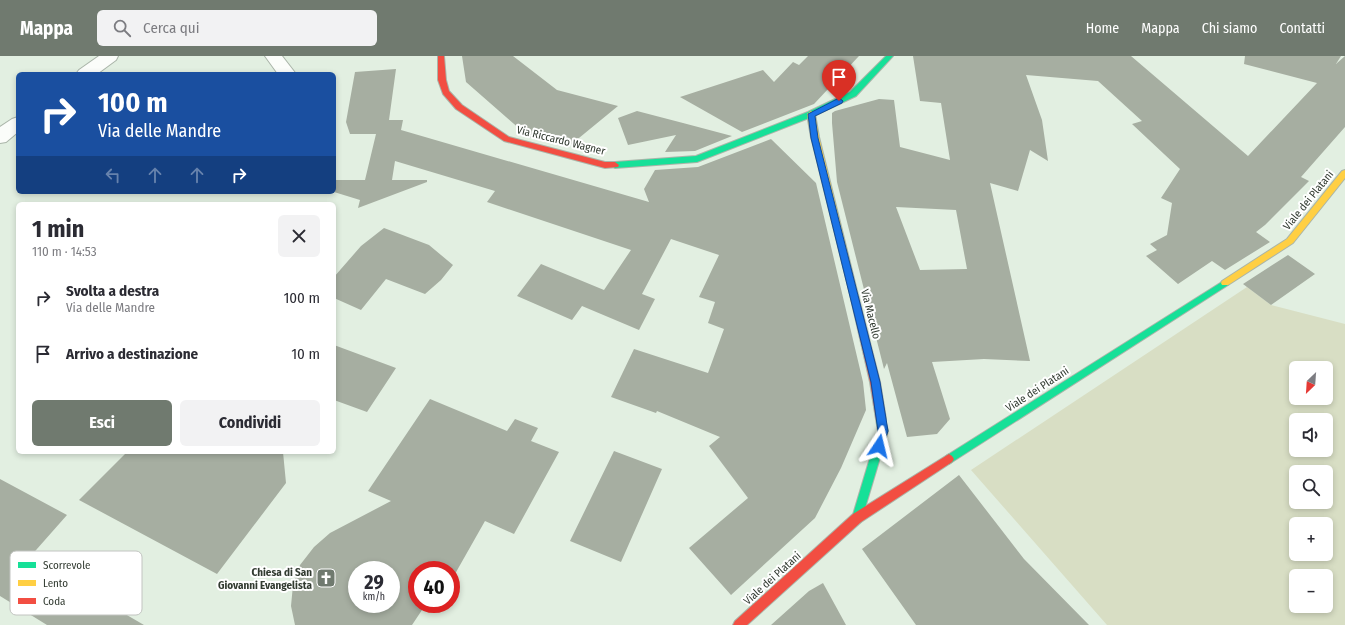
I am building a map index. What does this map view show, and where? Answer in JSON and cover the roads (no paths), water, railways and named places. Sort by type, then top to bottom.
[{"type":"street","points":[[88,72],[110,56]]},
{"type":"street","points":[[273,56],[285,72]]},
{"type":"street","name":"Via Riccardo Wagner","points":[[441,56],[442,80],[446,92],[459,107],[507,139],[605,165],[697,159],[811,114],[853,94],[890,56]]},
{"type":"street","name":"Via Macello","points":[[811,114],[815,138],[875,382],[883,431],[857,518]]},
{"type":"street","points":[[0,137],[16,125]]},
{"type":"street","name":"Viale dei Platani","points":[[739,625],[857,518],[1290,241],[1345,174]]},
{"type":"place","name":"Chiesa di San Giovanni Evangelista","points":[[326,578]]}]
